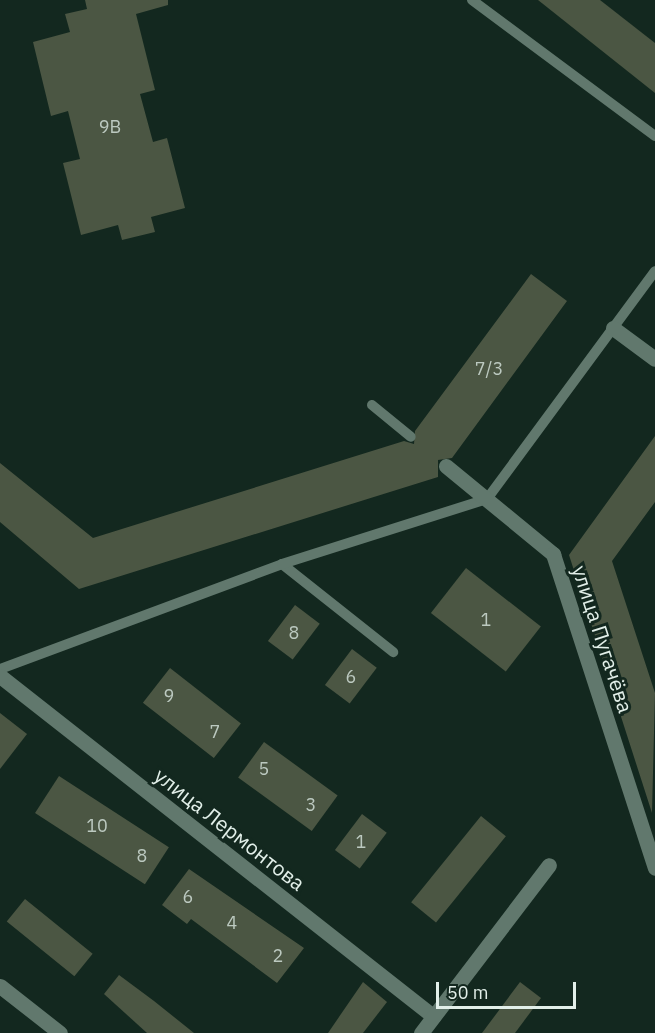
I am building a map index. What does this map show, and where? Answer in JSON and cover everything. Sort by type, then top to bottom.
[{"type":"street","points":[[613,328],[655,359]]},
{"type":"street","name":"улица Пугачёва","points":[[446,466],[553,554],[655,868]]},
{"type":"street","name":"улица Лермонтова","points":[[0,676],[434,1016]]},
{"type":"street","points":[[421,1033],[549,866]]},
{"type":"street","points":[[0,986],[60,1033]]},
{"type":"lane","points":[[472,0],[655,135]]},
{"type":"lane","points":[[0,669],[282,564],[487,500],[655,271]]},
{"type":"lane","points":[[372,405],[411,437]]},
{"type":"lane","points":[[282,564],[393,652]]},
{"type":"building","points":[[85,0],[168,0],[168,5],[136,14],[155,90],[140,94],[153,142],[167,138],[185,208],[151,217],[155,232],[122,240],[118,225],[81,235],[63,163],[80,159],[68,111],[51,116],[33,42],[70,32],[65,14],[87,9]]},
{"type":"building","points":[[538,0],[600,0],[655,43],[655,93]]},
{"type":"building","points":[[531,274],[567,301],[452,458],[438,460],[438,477],[79,589],[0,522],[0,463],[93,538],[404,441],[414,444],[415,431]]},
{"type":"building","points":[[655,436],[655,502],[612,561],[655,693],[652,813],[569,555]]},
{"type":"building","points":[[466,568],[541,626],[506,671],[431,613]]},
{"type":"building","points":[[295,605],[320,624],[293,660],[268,641]]},
{"type":"building","points":[[352,649],[377,668],[350,704],[325,685]]},
{"type":"building","points":[[170,668],[241,723],[214,758],[143,703]]},
{"type":"building","points":[[0,713],[27,734],[0,769]]},
{"type":"building","points":[[264,742],[338,795],[312,831],[238,778]]},
{"type":"building","points":[[59,776],[169,847],[145,884],[35,813]]},
{"type":"building","points":[[362,814],[387,833],[360,869],[335,850]]},
{"type":"building","points":[[481,816],[506,836],[436,922],[411,902]]},
{"type":"building","points":[[189,869],[304,948],[277,983],[191,919],[187,924],[162,905]]},
{"type":"building","points":[[25,899],[93,954],[74,976],[7,922]]},
{"type":"building","points":[[119,975],[194,1033],[147,1033],[104,994]]},
{"type":"building","points":[[363,982],[387,1002],[363,1033],[328,1033]]},
{"type":"building","points":[[520,982],[541,998],[515,1033],[482,1033]]}]
